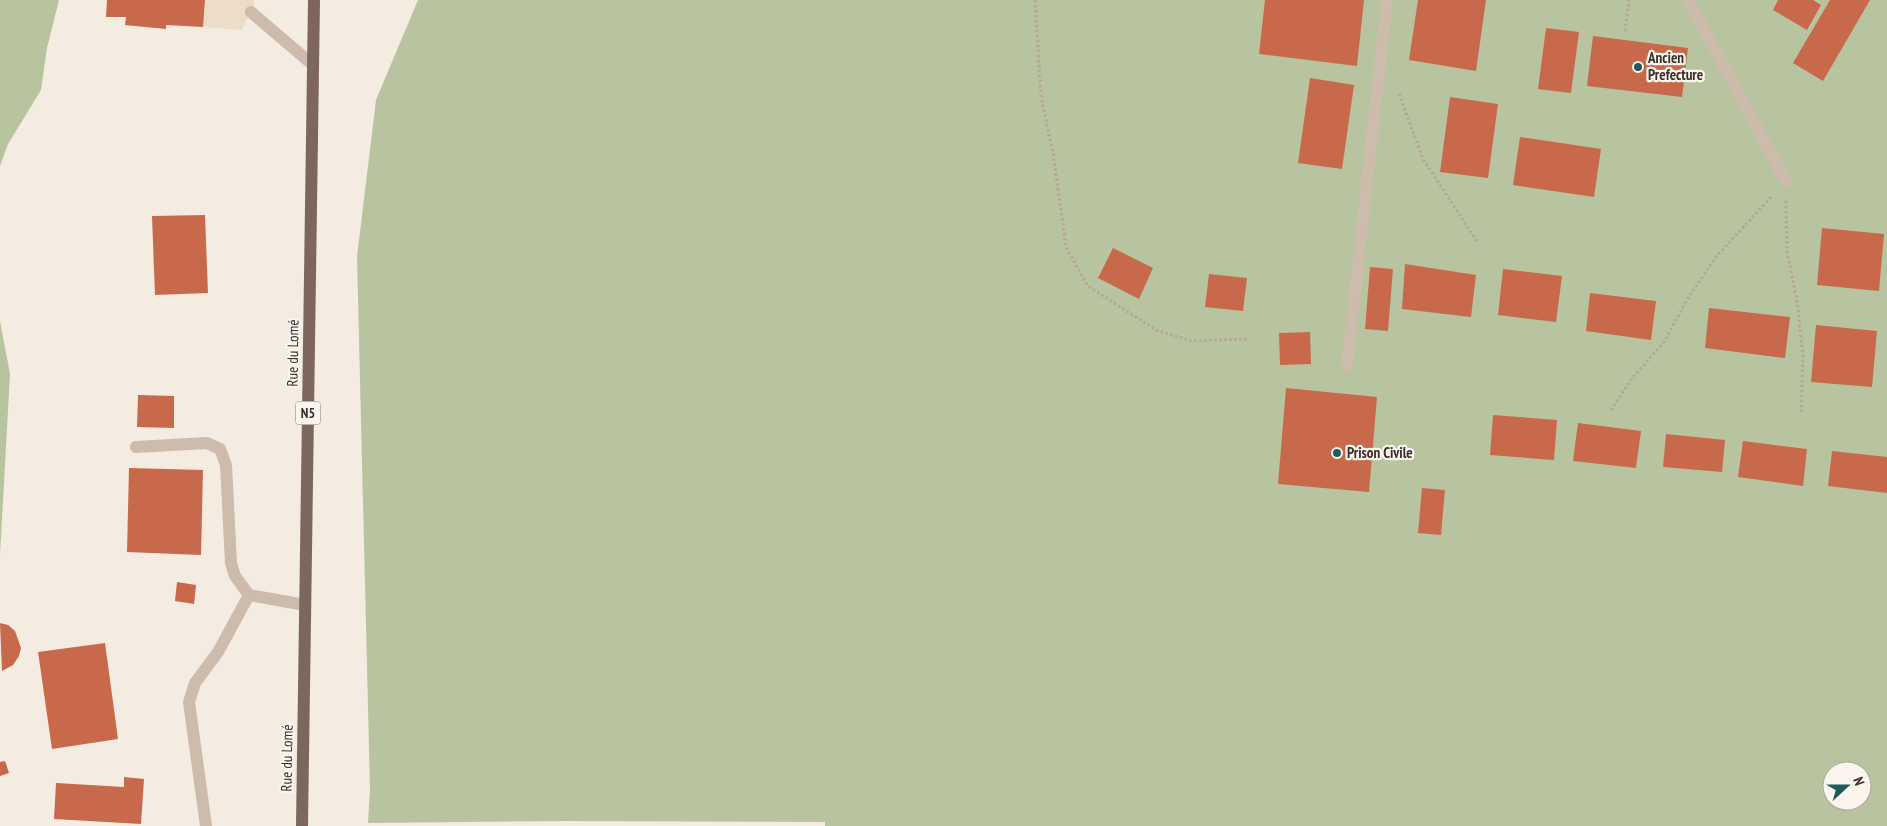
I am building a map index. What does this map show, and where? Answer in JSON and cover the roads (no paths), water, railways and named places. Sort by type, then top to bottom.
[{"type":"main road","name":"Rue du Lomé","points":[[302,826],[314,0]]},
{"type":"street","points":[[1347,365],[1387,0]]},
{"type":"street","points":[[1688,0],[1786,181]]},
{"type":"street","points":[[251,12],[313,65]]},
{"type":"street","points":[[136,447],[207,443],[220,449],[226,465],[231,563],[235,576],[250,595],[306,605]]},
{"type":"street","points":[[206,826],[189,702],[195,683],[218,652],[250,595]]},
{"type":"place","name":"Ancien Prefecture","points":[[1638,67]]},
{"type":"place","name":"Prison Civile","points":[[1337,453]]}]
